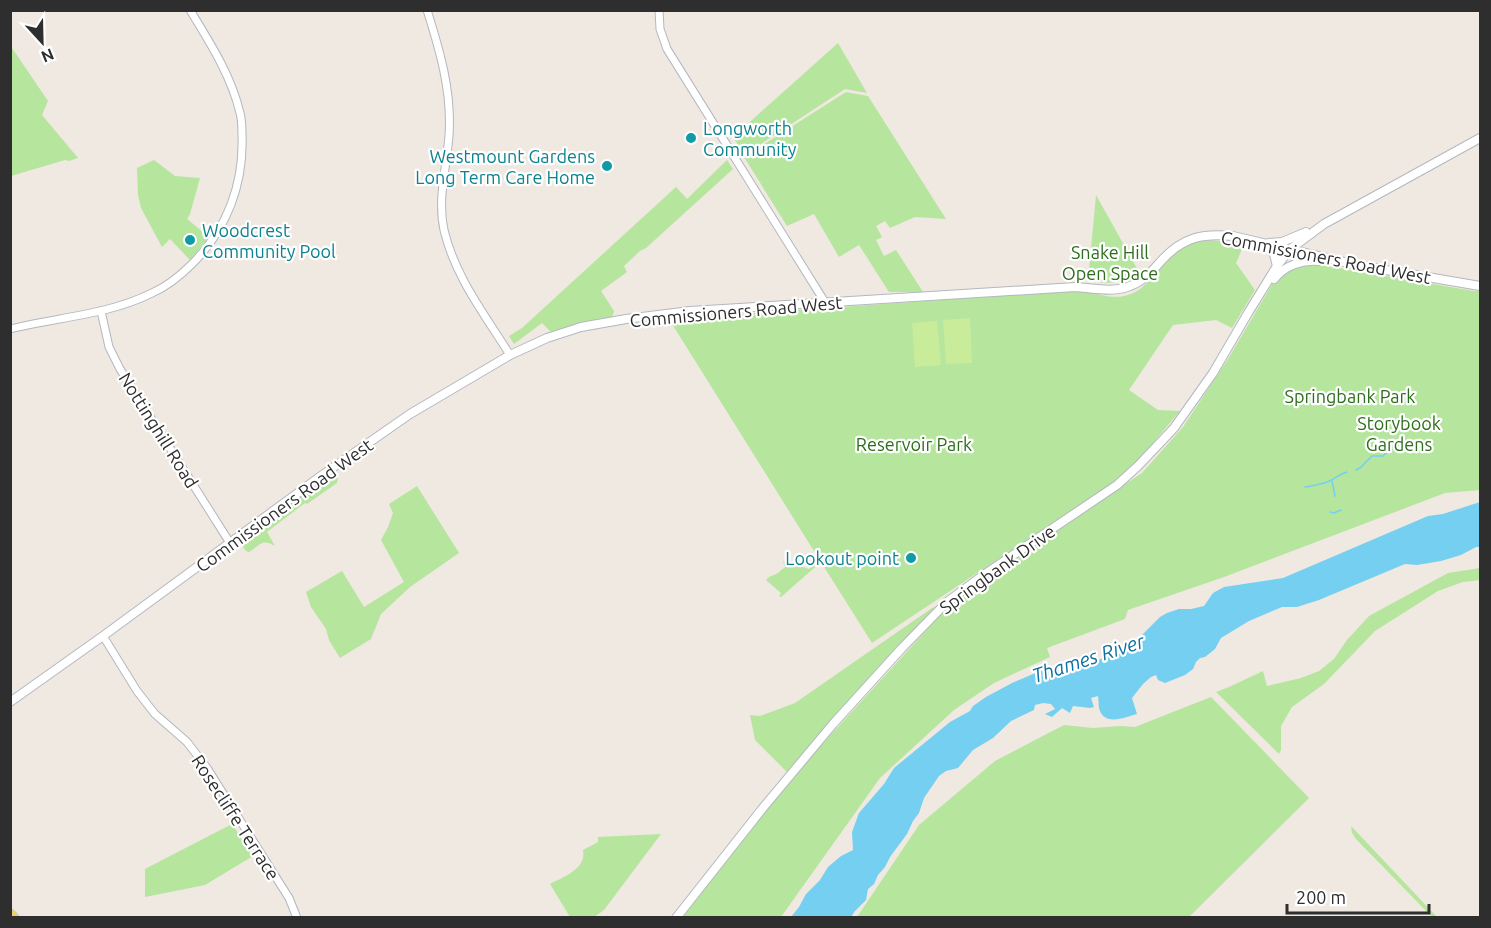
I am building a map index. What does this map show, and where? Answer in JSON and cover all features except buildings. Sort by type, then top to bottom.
[{"type":"main road","points":[[1264,244],[1282,242],[1324,224],[1480,138]]},
{"type":"main road","points":[[1310,255],[1306,240],[1324,224]]},
{"type":"main road","name":"Springbank Drive","points":[[676,918],[832,724],[947,602],[1117,485],[1174,428],[1212,373],[1277,266],[1289,250],[1324,224]]},
{"type":"main road","name":"Commissioners Road West","points":[[10,702],[410,414],[510,355],[547,338],[581,327],[690,311],[826,304],[974,292],[1075,287],[1122,289],[1148,275],[1172,250],[1187,241],[1214,234],[1233,236],[1351,264],[1480,286]]},
{"type":"main road","points":[[1264,244],[1274,254],[1277,266]]},
{"type":"main road","points":[[1259,296],[1278,273],[1294,265],[1314,260],[1351,264]]},
{"type":"main road","points":[[10,914],[15,918]]},
{"type":"street","points":[[10,330],[125,305],[164,288],[180,275],[212,241],[225,220],[241,172],[241,116],[231,83],[222,64],[190,10]]},
{"type":"street","points":[[426,10],[446,77],[449,101],[450,134],[441,199],[443,228],[451,256],[466,286],[510,355]]},
{"type":"street","points":[[659,10],[660,29],[667,49],[826,304]]},
{"type":"street","name":"Nottinghill Road","points":[[101,311],[109,347],[120,369],[230,543]]},
{"type":"street","name":"Rosecliffe Terrace","points":[[103,636],[143,699],[155,714],[187,742],[207,768],[289,898],[297,918]]},
{"type":"green space","points":[[838,43],[867,93],[845,89],[744,155],[733,137]]},
{"type":"green space","points":[[10,45],[48,101],[42,115],[78,158],[11,176]]},
{"type":"green space","points":[[846,92],[868,96],[946,219],[915,217],[890,228],[885,221],[876,226],[882,237],[876,240],[884,256],[896,250],[923,292],[889,292],[859,245],[839,257],[814,214],[787,226],[744,157]]},
{"type":"green space","points":[[154,160],[175,176],[200,178],[187,219],[209,237],[190,260],[170,239],[162,247],[141,208],[137,168]]},
{"type":"green space","points":[[727,160],[733,169],[624,266],[627,272],[601,291],[614,311],[612,318],[551,332],[542,323],[514,344],[509,336],[522,328],[676,187],[687,199]]},
{"type":"green space","name":"Snake Hill Open Space","points":[[1096,195],[1139,272],[1121,281],[1109,283],[1088,281]]},
{"type":"green space","name":"Reservoir Park","points":[[1205,240],[1221,241],[1243,247],[1236,263],[1255,290],[1232,328],[1216,320],[1173,325],[1129,390],[1158,410],[1180,411],[1142,456],[1117,480],[872,643],[821,562],[781,597],[779,596],[781,593],[766,580],[785,567],[783,561],[809,569],[819,559],[669,319],[1069,291],[1083,291],[1114,297],[1124,296],[1144,286],[1167,257],[1175,251]]},
{"type":"green space","name":"Springbank Park","points":[[1322,265],[1480,291],[1480,490],[1445,493],[1224,577],[1128,610],[1125,619],[1047,648],[1050,657],[994,683],[954,710],[880,778],[781,917],[682,918],[795,774],[943,612],[1142,473],[1183,427],[1228,359],[1274,281],[1295,267]]},
{"type":"green space","points":[[970,318],[972,363],[946,364],[943,320]]},
{"type":"green space","points":[[937,321],[941,365],[915,367],[912,323]]},
{"type":"green space","points":[[332,474],[336,474],[337,483],[307,504],[305,503],[267,532],[275,546],[264,543],[249,552],[245,549],[242,540]]},
{"type":"green space","points":[[417,486],[459,553],[410,587],[381,614],[371,639],[340,658],[329,640],[326,629],[311,607],[306,592],[342,571],[364,607],[404,582],[381,540],[393,513],[389,504]]},
{"type":"green space","points":[[1480,568],[1480,580],[1463,582],[1438,591],[1375,631],[1324,684],[1292,707],[1281,726],[1279,754],[1216,692],[1263,671],[1267,686],[1319,671],[1334,659],[1347,640],[1369,616],[1448,573]]},
{"type":"green space","points":[[936,607],[787,772],[755,740],[750,715],[760,716],[795,703]]},
{"type":"green space","points":[[1211,697],[1309,798],[1189,917],[857,917],[919,825],[995,761],[1064,725],[1093,728],[1135,727]]},
{"type":"green space","points":[[232,824],[253,856],[205,885],[145,897],[145,869]]},
{"type":"green space","points":[[1351,826],[1437,917],[1432,917],[1356,839]]},
{"type":"green space","points":[[661,834],[604,910],[594,917],[570,917],[550,884],[578,867],[583,857],[583,850],[598,842],[598,837]]},
{"type":"water","points":[[1480,502],[1480,547],[1441,561],[1417,565],[1405,564],[1319,600],[1297,607],[1282,607],[1249,621],[1221,638],[1215,649],[1200,658],[1193,669],[1185,675],[1165,683],[1158,680],[1156,675],[1151,677],[1132,698],[1137,714],[1117,719],[1107,718],[1100,711],[1098,696],[1091,698],[1094,707],[1073,706],[1070,713],[1062,708],[1052,717],[1045,714],[1055,709],[1051,704],[1035,705],[1034,710],[1011,721],[993,738],[973,750],[958,768],[946,771],[939,776],[924,798],[919,813],[907,834],[874,884],[868,889],[866,900],[851,917],[791,917],[828,867],[853,850],[852,832],[859,813],[884,784],[894,768],[950,722],[970,711],[986,697],[1038,672],[1057,666],[1096,661],[1131,646],[1160,617],[1179,609],[1204,606],[1213,593],[1224,587],[1283,578],[1428,516],[1443,514]]},
{"type":"waterway","points":[[1356,470],[1372,456],[1383,456],[1392,448],[1404,444]]},
{"type":"waterway","points":[[1305,487],[1327,482],[1347,472]]},
{"type":"waterway","points":[[1332,481],[1335,496]]},
{"type":"waterway","points":[[1330,512],[1341,510]]},
{"type":"place","name":"Longworth Community","points":[[691,138]]},
{"type":"place","name":"Westmount Gardens Long Term Care Home","points":[[607,166]]},
{"type":"place","name":"Woodcrest Community Pool","points":[[190,240]]},
{"type":"place","name":"Lookout point","points":[[911,558]]},
{"type":"park label","name":"Storybook Gardens","points":[[1399,433]]},
{"type":"water label","name":"Thames River","points":[[1088,658]]}]
